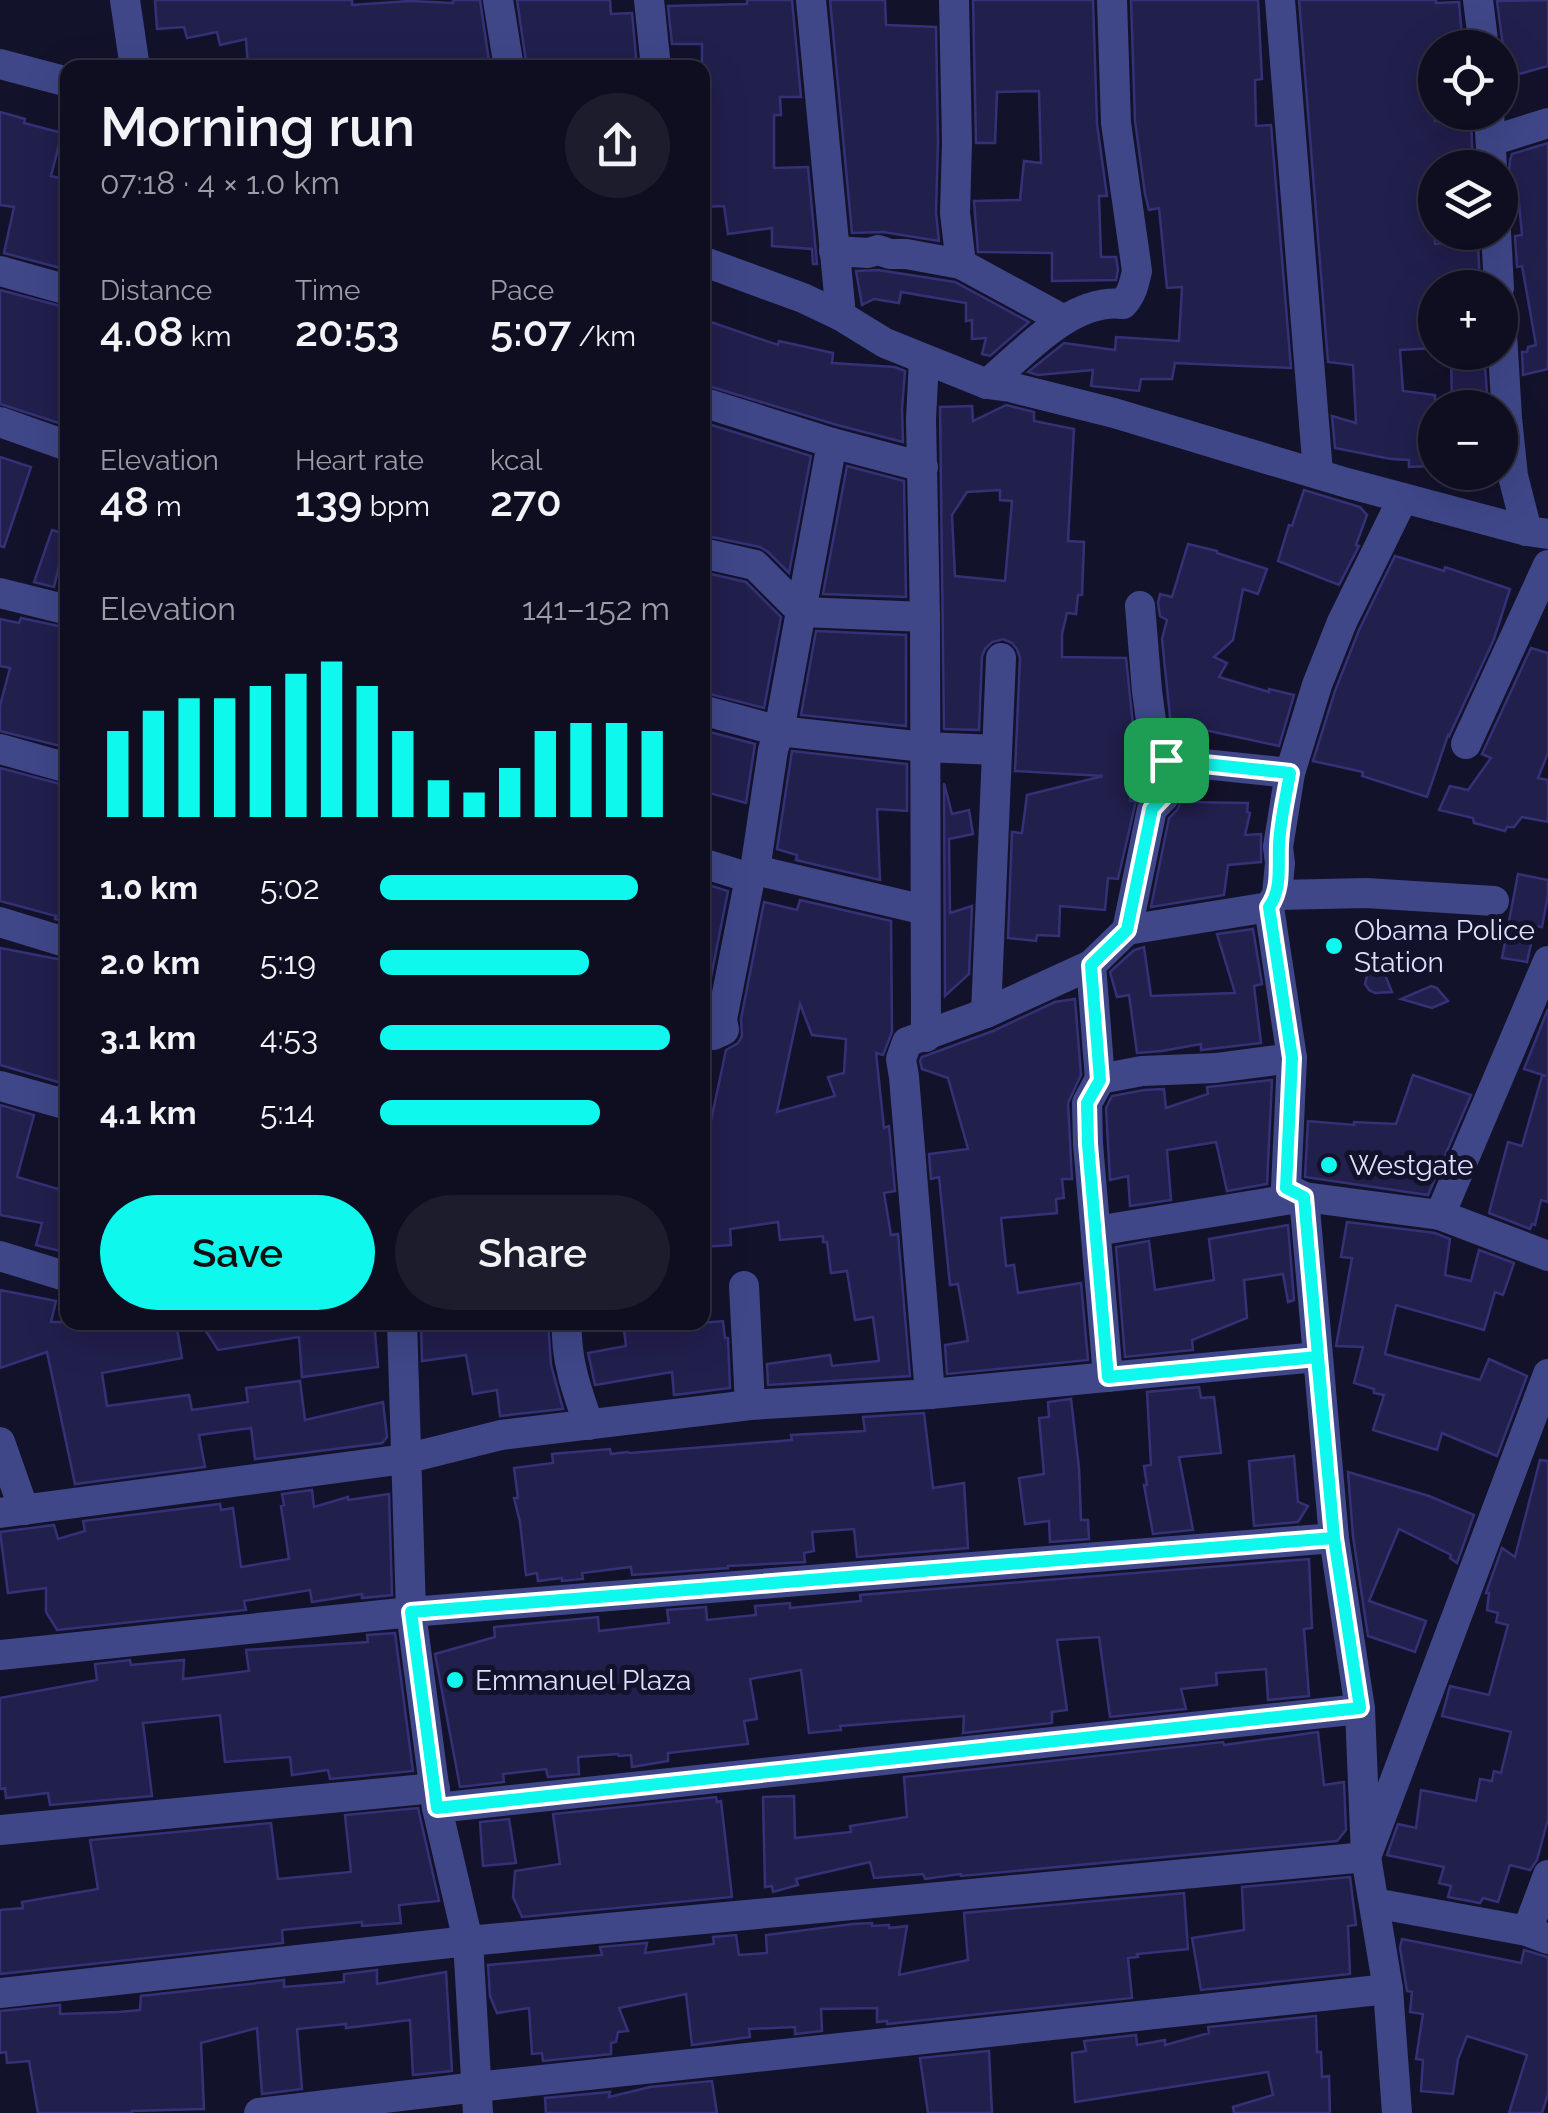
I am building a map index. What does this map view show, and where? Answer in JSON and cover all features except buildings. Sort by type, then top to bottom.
[{"type":"street","points":[[125,0],[134,60]]},
{"type":"street","points":[[498,0],[508,60]]},
{"type":"street","points":[[650,0],[655,60]]},
{"type":"street","points":[[812,0],[841,316]]},
{"type":"street","points":[[954,0],[958,142],[955,213],[961,264]]},
{"type":"street","points":[[987,384],[1062,320],[1110,302],[1123,304],[1130,296],[1137,271],[1116,123],[1112,0]]},
{"type":"street","points":[[1280,0],[1318,473]]},
{"type":"street","points":[[1478,0],[1482,30]]},
{"type":"street","points":[[0,64],[60,80]]},
{"type":"street","points":[[1490,140],[1548,123]]},
{"type":"street","points":[[834,251],[878,250],[961,264],[1062,320]]},
{"type":"street","points":[[710,264],[803,298],[841,316],[863,332],[987,384],[1114,413],[1538,533]]},
{"type":"street","points":[[0,271],[60,288]]},
{"type":"street","points":[[924,360],[921,419],[926,1037]]},
{"type":"street","points":[[1505,370],[1513,476],[1538,533]]},
{"type":"street","points":[[710,405],[923,467]]},
{"type":"street","points":[[0,422],[60,443]]},
{"type":"street","points":[[710,1028],[713,1035],[724,1030],[722,1019],[753,874],[832,443]]},
{"type":"street","points":[[1304,1197],[1286,1188],[1292,1058],[1273,901],[1280,863],[1278,847],[1290,773],[1329,649],[1404,498]]},
{"type":"street","points":[[710,555],[754,565],[802,612],[925,617]]},
{"type":"street","points":[[1466,744],[1548,565]]},
{"type":"street","points":[[0,593],[60,608]]},
{"type":"street","points":[[1127,930],[1152,809],[1164,796],[1166,760],[1154,742],[1140,606]]},
{"type":"street","points":[[986,1013],[1001,658]]},
{"type":"street","points":[[710,712],[779,731],[924,747],[997,750]]},
{"type":"street","points":[[0,749],[60,766]]},
{"type":"street","points":[[1166,760],[1290,773]]},
{"type":"street","points":[[710,865],[925,910]]},
{"type":"street","points":[[930,1394],[901,1059],[908,1042],[986,1013],[1091,965],[1127,930],[1273,901],[1366,892],[1494,901]]},
{"type":"street","points":[[0,922],[60,941]]},
{"type":"street","points":[[1440,1215],[1548,962]]},
{"type":"street","points":[[1091,965],[1100,1080],[1087,1103],[1088,1144],[1108,1377]]},
{"type":"street","points":[[1100,1080],[1142,1070],[1216,1068],[1292,1058]]},
{"type":"street","points":[[0,1086],[60,1103]]},
{"type":"street","points":[[1304,1197],[1334,1538],[1360,1708],[1366,1856],[1388,1989],[1397,2113]]},
{"type":"street","points":[[1096,1232],[1304,1197],[1440,1215],[1548,1256]]},
{"type":"street","points":[[0,1256],[60,1275]]},
{"type":"street","points":[[744,1286],[750,1404]]},
{"type":"street","points":[[402,1330],[411,1612],[436,1798],[468,1941],[478,2100]]},
{"type":"street","points":[[567,1330],[572,1373],[589,1425]]},
{"type":"street","points":[[0,1442],[12,1512],[405,1459],[501,1435],[750,1404],[930,1394],[1317,1357]]},
{"type":"street","points":[[1366,1856],[1548,1374]]},
{"type":"street","points":[[0,1655],[411,1612],[1334,1538]]},
{"type":"street","points":[[0,1830],[436,1798],[1360,1708]]},
{"type":"street","points":[[0,1993],[468,1941],[1366,1856]]},
{"type":"street","points":[[1374,1903],[1537,1935],[1548,1876]]},
{"type":"street","points":[[259,2113],[478,2100],[1388,1989]]},
{"type":"place","name":"Obama Police Station","points":[[1334,946]]},
{"type":"place","name":"Westgate","points":[[1329,1165]]},
{"type":"place","name":"Emmanuel Plaza","points":[[455,1680]]},
{"type":"route","points":[[1166,760],[1164,796],[1152,809],[1127,930],[1091,965],[1100,1080],[1087,1103],[1088,1144],[1108,1377],[1317,1357],[1334,1538],[1360,1708],[437,1808],[411,1612],[1334,1538],[1304,1197],[1286,1188],[1292,1058],[1269,907],[1277,895],[1278,847],[1290,773],[1166,760]]}]
